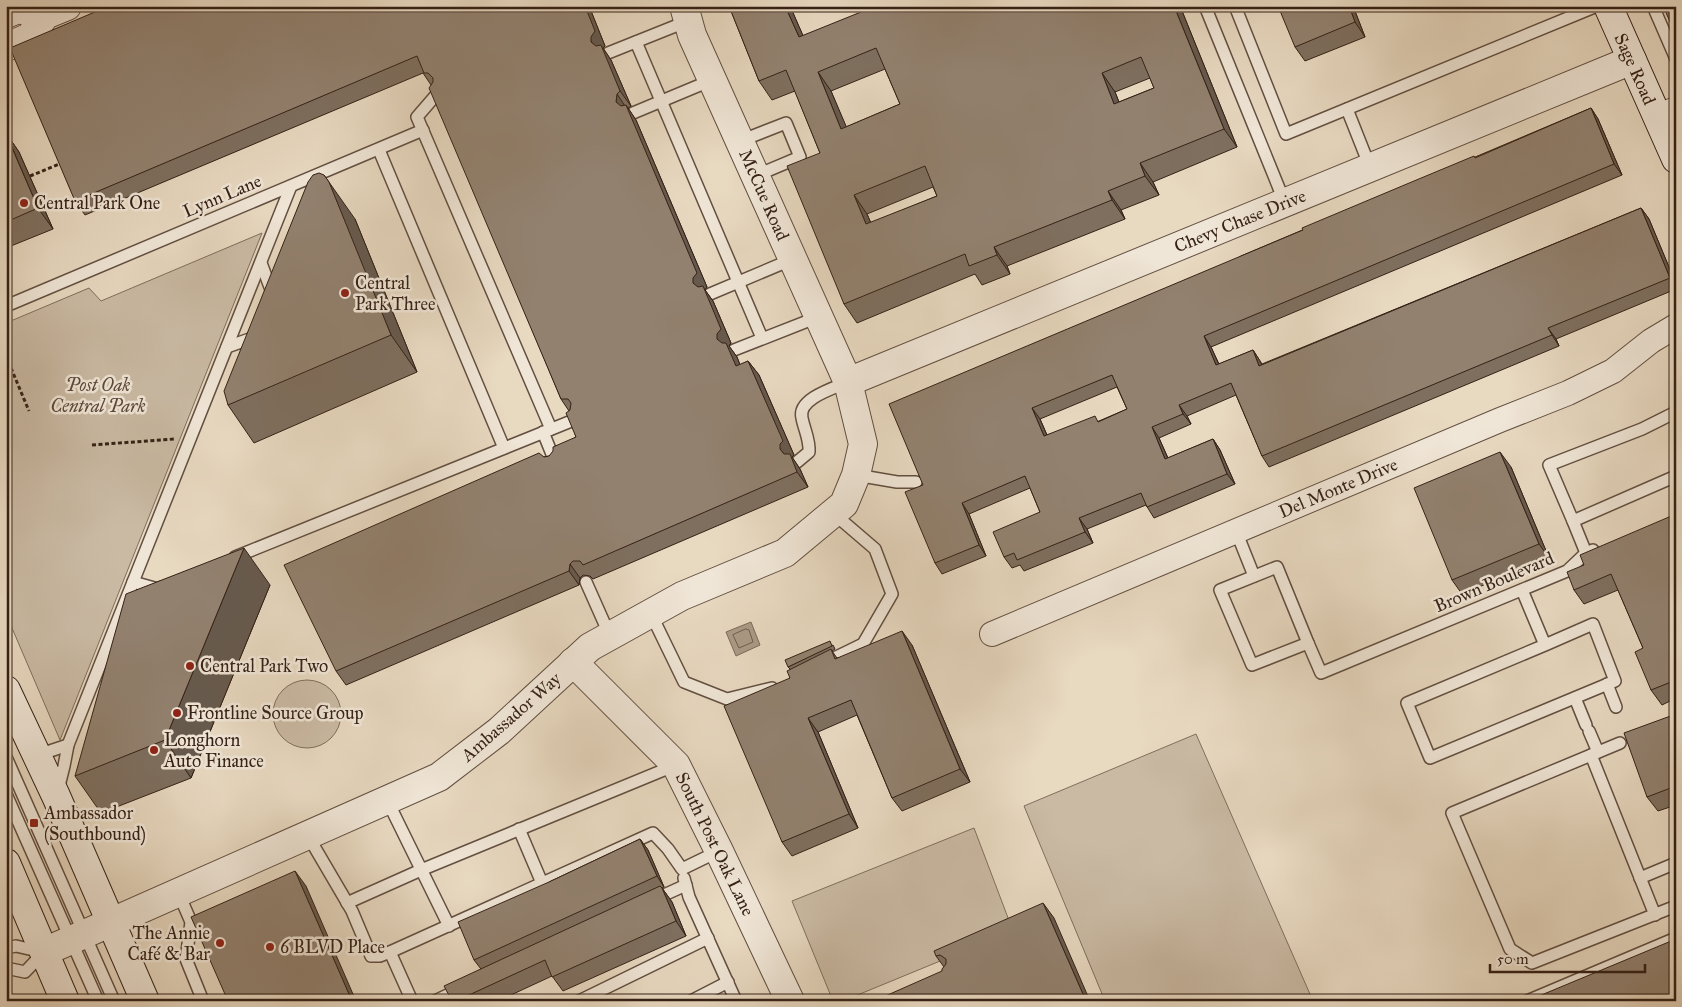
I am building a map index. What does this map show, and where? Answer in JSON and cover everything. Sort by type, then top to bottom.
[{"type":"street","name":"Sage Road","points":[[1608,6],[1632,60],[1666,113],[1676,159]]},
{"type":"street","points":[[6,14],[18,9],[56,11]]},
{"type":"street","points":[[6,46],[30,36],[56,11]]},
{"type":"street","name":"McCue Road","points":[[686,13],[692,35],[848,382]]},
{"type":"street","name":"Chevy Chase Drive","points":[[848,382],[1632,60]]},
{"type":"street","name":"Del Monte Drive","points":[[992,634],[1568,393],[1613,371],[1651,341],[1676,326]]},
{"type":"street","name":"Ambassador Way","points":[[44,952],[439,777],[499,731],[590,648],[682,596],[785,553],[844,504],[856,475],[863,444],[848,382]]},
{"type":"street","name":"South Post Oak Lane","points":[[573,662],[676,765],[790,1001]]},
{"type":"street","points":[[6,690],[38,755],[145,1001]]},
{"type":"street","points":[[6,863],[65,1001]]},
{"type":"lane","points":[[1205,6],[1285,202]]},
{"type":"lane","points":[[1235,6],[1286,134],[1598,6]]},
{"type":"lane","points":[[1653,6],[1676,59]]},
{"type":"lane","points":[[608,53],[636,42],[686,13]]},
{"type":"lane","points":[[636,42],[762,338]]},
{"type":"lane","points":[[634,112],[712,80]]},
{"type":"lane","points":[[436,95],[418,117],[547,431],[556,464]]},
{"type":"lane","points":[[1347,109],[1370,167]]},
{"type":"lane","points":[[740,141],[786,123],[800,157],[755,176]]},
{"type":"lane","name":"Lynn Lane","points":[[6,306],[423,130]]},
{"type":"lane","points":[[379,150],[504,448]]},
{"type":"lane","points":[[56,796],[68,745],[76,722],[113,643],[133,582],[291,186]]},
{"type":"lane","points":[[710,294],[793,260]]},
{"type":"lane","points":[[261,263],[275,298],[272,306]]},
{"type":"lane","points":[[734,350],[818,316]]},
{"type":"lane","points":[[227,347],[260,336],[263,328]]},
{"type":"lane","points":[[797,462],[809,452],[810,444],[801,415],[803,407],[813,398],[848,382]]},
{"type":"lane","points":[[1586,553],[1549,465],[1642,429],[1676,412]]},
{"type":"lane","points":[[222,563],[574,420]]},
{"type":"lane","points":[[856,475],[897,482],[916,482]]},
{"type":"lane","points":[[1572,521],[1676,476]]},
{"type":"lane","points":[[812,668],[863,644],[892,594],[875,549],[832,513]]},
{"type":"lane","points":[[1236,531],[1254,576]]},
{"type":"lane","name":"Brown Boulevard","points":[[1308,643],[1321,673],[1567,571],[1586,553],[1604,546]]},
{"type":"lane","points":[[1277,567],[1308,643],[1252,665],[1220,590],[1254,576],[1277,567]]},
{"type":"lane","points":[[133,582],[158,589],[176,581]]},
{"type":"lane","points":[[586,582],[610,636]]},
{"type":"lane","points":[[1522,590],[1545,645]]},
{"type":"lane","points":[[651,614],[684,682],[727,699],[770,689],[779,685]]},
{"type":"lane","points":[[1593,624],[1615,681],[1430,758],[1407,703],[1545,645],[1593,624]]},
{"type":"lane","points":[[1607,684],[1616,707]]},
{"type":"lane","points":[[1575,698],[1588,728],[1594,753],[1654,915]]},
{"type":"lane","points":[[76,722],[91,716]]},
{"type":"lane","points":[[1620,742],[1452,813],[1510,949],[1532,963],[1676,906]]},
{"type":"lane","points":[[38,755],[68,745]]},
{"type":"lane","points":[[6,757],[77,937],[98,1001]]},
{"type":"lane","points":[[347,904],[421,870],[676,765]]},
{"type":"lane","points":[[6,794],[77,937],[114,1001]]},
{"type":"lane","points":[[387,800],[449,926]]},
{"type":"lane","points":[[518,830],[542,883]]},
{"type":"lane","points":[[308,836],[347,904],[371,956],[380,956],[653,833],[668,849],[682,870],[689,897],[736,1001]]},
{"type":"lane","points":[[682,870],[719,851]]},
{"type":"lane","points":[[1640,878],[1676,863]]},
{"type":"lane","points":[[641,906],[686,885]]},
{"type":"lane","points":[[178,892],[190,922],[186,959],[203,1001]]},
{"type":"lane","points":[[579,1001],[708,938]]},
{"type":"lane","points":[[1527,1001],[1676,938]]},
{"type":"lane","points":[[6,948],[16,946],[44,952]]},
{"type":"lane","points":[[6,968],[25,972],[44,952]]},
{"type":"lane","points":[[390,952],[412,1001]]},
{"type":"lane","points":[[691,1001],[728,982]]},
{"type":"lane","points":[[435,1001],[471,984]]},
{"type":"path","points":[[30,176],[63,163]]},
{"type":"path","points":[[6,356],[29,411]]},
{"type":"path","points":[[92,444],[191,438]]},
{"type":"green space","name":"Post Oak Central Park","points":[[262,233],[60,740],[6,614],[6,323],[89,288],[101,301]]},
{"type":"green space","points":[[300,680],[314,680],[326,685],[336,695],[341,707],[341,721],[336,733],[326,743],[314,748],[300,748],[288,743],[278,733],[273,721],[273,707],[278,695],[288,685]]},
{"type":"green space","points":[[1196,734],[1313,1001],[1105,1001],[1024,806]]},
{"type":"green space","points":[[974,828],[1013,931],[843,1001],[833,1001],[792,901]]},
{"type":"water","points":[[751,622],[760,645],[736,656],[726,632]]},
{"type":"building","points":[[109,6],[585,6],[595,31],[591,37],[591,42],[596,46],[601,45],[620,91],[617,94],[616,102],[621,106],[626,105],[697,273],[693,278],[693,283],[698,287],[703,286],[721,329],[717,334],[717,339],[722,343],[726,343],[736,366],[748,361],[783,441],[780,444],[780,449],[784,454],[790,454],[797,472],[583,565],[580,561],[573,561],[570,564],[569,571],[336,671],[284,565],[539,453],[544,457],[549,456],[553,451],[553,447],[576,437],[566,413],[570,410],[571,403],[568,399],[561,399],[429,88],[433,78],[428,73],[424,73],[417,56],[75,201],[10,48]]},
{"type":"building","points":[[729,6],[785,6],[799,37],[861,12],[859,6],[1076,6],[1078,11],[1091,6],[1174,6],[1224,129],[1140,163],[1145,176],[1108,191],[1112,200],[994,247],[997,255],[969,266],[965,254],[844,304],[787,166],[820,153],[786,70],[759,81]],"holes":[[[876,48],[900,104],[841,129],[818,72]],[[1141,57],[1154,88],[1114,104],[1102,73]],[[925,166],[937,196],[866,224],[854,195]]]},
{"type":"building","points":[[1278,6],[1349,6],[1355,22],[1295,47]]},
{"type":"building","points":[[1663,6],[1676,6],[1676,35]]},
{"type":"building","points":[[1591,108],[1614,164],[1204,336],[1216,365],[1253,350],[1259,366],[1641,208],[1670,278],[1548,328],[1552,335],[1262,456],[1231,383],[1179,405],[1183,414],[1152,427],[1165,459],[1213,439],[1227,474],[1147,507],[1141,493],[1079,518],[1085,532],[1017,560],[1014,553],[1004,557],[993,532],[1040,512],[1025,476],[962,503],[979,545],[935,563],[905,492],[923,485],[889,404],[1303,230],[1302,228],[1474,156],[1475,158]],"holes":[[[1112,375],[1127,409],[1098,422],[1095,416],[1044,436],[1032,408]]]},
{"type":"building","points":[[6,134],[38,208],[6,222]]},
{"type":"building","points":[[319,173],[324,175],[329,182],[391,335],[228,405],[224,391],[308,182],[313,175]]},
{"type":"building","points":[[1500,452],[1539,544],[1452,580],[1414,488]]},
{"type":"building","points":[[1676,514],[1676,680],[1651,690],[1635,652],[1643,648],[1611,574],[1574,590],[1567,572],[1584,565],[1580,555]]},
{"type":"building","points":[[244,548],[165,740],[75,776],[126,594]]},
{"type":"building","points":[[902,631],[960,769],[892,798],[851,700],[808,718],[849,814],[782,842],[724,706],[790,678],[787,671],[831,649],[835,659]]},
{"type":"building","points":[[830,641],[832,646],[788,667],[785,660]]},
{"type":"building","points":[[1676,714],[1676,786],[1647,797],[1624,733]]},
{"type":"building","points":[[640,839],[657,876],[474,960],[458,922]]},
{"type":"building","name":"6 BLVD Place","points":[[295,871],[352,1001],[228,1001],[191,917]]},
{"type":"building","points":[[660,886],[676,921],[552,977],[545,960],[456,1001],[452,1001],[444,986]]},
{"type":"building","points":[[1043,903],[1086,1001],[874,1001],[942,971],[946,964],[946,959],[940,955],[936,956],[934,951]]},
{"type":"building","points":[[1676,939],[1676,1001],[1527,1001]]},
{"type":"place","name":"Central Park One","points":[[24,203]]},
{"type":"place","name":"Central Park Three","points":[[345,293]]},
{"type":"place","name":"Central Park Two","points":[[190,666]]},
{"type":"place","name":"Frontline Source Group","points":[[177,713]]},
{"type":"place","name":"Longhorn Auto Finance","points":[[154,750]]},
{"type":"place","name":"Ambassador (Southbound)","points":[[34,823]]},
{"type":"place","name":"The Annie Café & Bar","points":[[220,943]]},
{"type":"place","name":"6 BLVD Place","points":[[270,947]]}]
